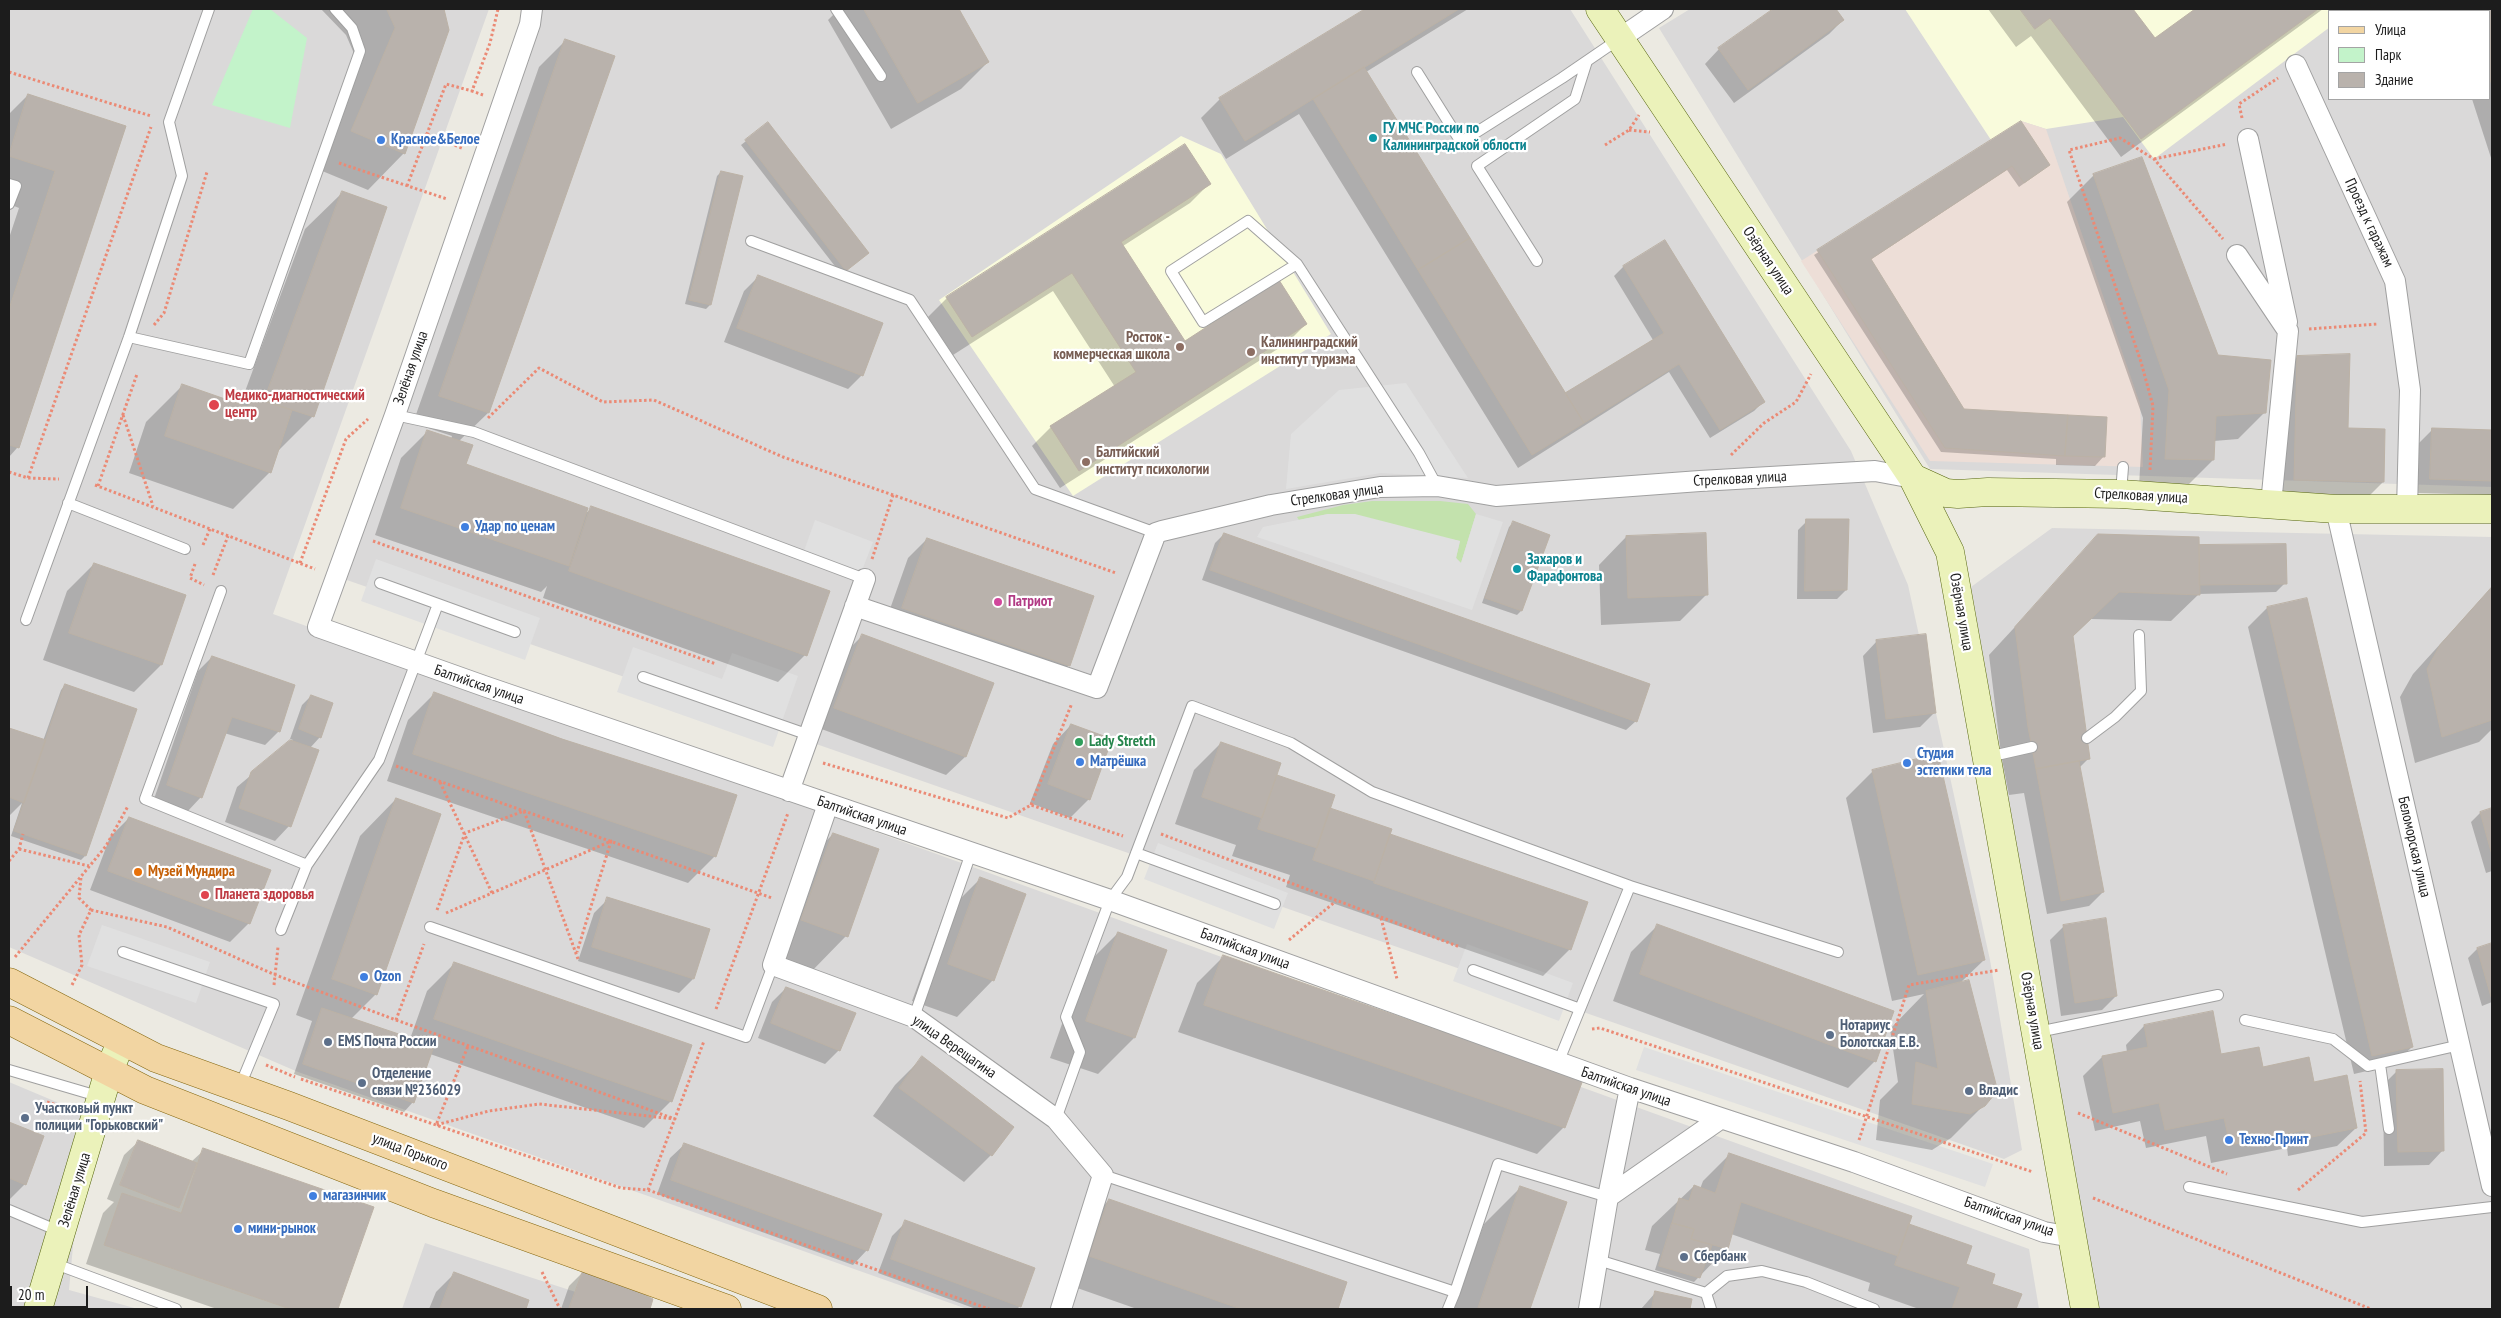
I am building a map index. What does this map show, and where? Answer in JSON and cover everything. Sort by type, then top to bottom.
[{"type":"main road","name":"улица Горького","points":[[9,973],[121,1042],[156,1058],[289,1106],[818,1309]]},
{"type":"main road","points":[[9,1020],[146,1090],[434,1203],[727,1309]]},
{"type":"street","name":"Озёрная улица","points":[[1600,9],[1913,478],[1950,552],[2085,1309]]},
{"type":"street","points":[[1619,39],[1663,9]]},
{"type":"street","name":"Зелёная улица","points":[[416,663],[318,627],[395,414],[531,16]]},
{"type":"street","name":"Проезд к гаражам","points":[[2296,65],[2395,281],[2410,390],[2407,510]]},
{"type":"street","points":[[2248,139],[2288,331],[2271,504]]},
{"type":"street","points":[[2237,255],[2288,331]]},
{"type":"street","name":"Стрелковая улица","points":[[1156,533],[1271,504],[1380,487],[1437,486],[1496,496],[1700,481],[1874,471],[1913,478],[1946,493],[1958,494],[1988,492],[2121,494],[2336,508],[2492,510]]},
{"type":"street","name":"Беломорская улица","points":[[2336,508],[2492,1186]]},
{"type":"street","points":[[855,606],[1089,686],[1138,581],[1156,533]]},
{"type":"street","points":[[792,792],[809,735],[866,578]]},
{"type":"street","name":"Балтийская улица","points":[[416,663],[1110,900],[1558,1063],[1720,1119],[1854,1162],[2044,1232],[2072,1237]]},
{"type":"street","points":[[774,965],[828,804]]},
{"type":"street","name":"улица Верещагина","points":[[774,965],[914,1017],[1056,1119],[1103,1175]]},
{"type":"street","name":"Зелёная улица","points":[[38,1309],[109,1071],[121,1042]]},
{"type":"street","points":[[1589,1309],[1608,1197],[1630,1088]]},
{"type":"street","points":[[1608,1197],[1720,1119]]},
{"type":"street","points":[[1060,1309],[1103,1175]]},
{"type":"lane","points":[[26,620],[129,337],[182,176],[169,122],[208,9]]},
{"type":"lane","points":[[129,337],[249,364],[360,51],[352,28],[335,9]]},
{"type":"lane","points":[[836,9],[881,76]]},
{"type":"lane","points":[[1417,72],[1461,142],[1619,39]]},
{"type":"lane","points":[[1537,261],[1477,166],[1575,99],[1587,61]]},
{"type":"lane","points":[[9,184],[16,186],[9,204]]},
{"type":"lane","points":[[1297,264],[1203,322],[1171,271],[1248,222],[1297,264],[1409,437],[1437,486]]},
{"type":"lane","points":[[751,241],[910,300],[1035,488],[1156,533]]},
{"type":"lane","points":[[395,414],[474,432],[866,578]]},
{"type":"lane","points":[[2121,494],[2123,467]]},
{"type":"lane","points":[[68,503],[185,549]]},
{"type":"lane","points":[[380,583],[515,632]]},
{"type":"lane","points":[[221,591],[145,799],[306,864]]},
{"type":"lane","points":[[281,930],[306,864],[379,760],[438,604]]},
{"type":"lane","points":[[2087,738],[2114,717],[2141,691],[2139,635]]},
{"type":"lane","points":[[643,677],[809,735]]},
{"type":"lane","points":[[1056,1119],[1080,1052],[1066,1017],[1110,900],[1127,877],[1192,706],[1291,743],[1372,792],[1630,886],[1838,952]]},
{"type":"lane","points":[[1987,757],[2032,748]]},
{"type":"lane","points":[[914,1017],[971,853]]},
{"type":"lane","points":[[1136,853],[1274,904]]},
{"type":"lane","points":[[1558,1063],[1630,886]]},
{"type":"lane","points":[[430,927],[746,1037],[774,965]]},
{"type":"lane","points":[[123,952],[274,1004],[239,1089]]},
{"type":"lane","points":[[1473,970],[1580,1009]]},
{"type":"lane","points":[[2036,1032],[2218,995]]},
{"type":"lane","points":[[2245,1020],[2334,1039],[2368,1066],[2460,1045]]},
{"type":"lane","points":[[2380,1064],[2389,1129]]},
{"type":"lane","points":[[9,1070],[102,1097]]},
{"type":"lane","points":[[1448,1309],[1498,1164],[1608,1197]]},
{"type":"lane","points":[[1103,1175],[1455,1292]]},
{"type":"lane","points":[[2189,1187],[2362,1222],[2492,1207]]},
{"type":"lane","points":[[9,1210],[62,1233]]},
{"type":"lane","points":[[1598,1260],[1706,1293]]},
{"type":"lane","points":[[52,1263],[176,1309]]},
{"type":"lane","points":[[1706,1293],[1727,1276],[1762,1271],[1806,1282],[1874,1309]]},
{"type":"lane","points":[[1706,1293],[1711,1309]]},
{"type":"path","points":[[2154,159],[2248,139],[2239,104],[2296,65]]},
{"type":"path","points":[[9,72],[154,117],[28,478]]},
{"type":"path","points":[[407,186],[446,84],[472,91]]},
{"type":"path","points":[[1605,146],[1629,130],[1643,108]]},
{"type":"path","points":[[1629,130],[1658,133]]},
{"type":"path","points":[[427,134],[469,151]]},
{"type":"path","points":[[2149,496],[2152,406],[2141,362],[2069,150],[2120,138],[2154,159],[2237,255]]},
{"type":"path","points":[[322,157],[451,200]]},
{"type":"path","points":[[2288,331],[2401,323]]},
{"type":"path","points":[[474,432],[539,368],[603,402],[654,400],[783,457],[1138,581]]},
{"type":"path","points":[[1700,481],[1737,450],[1764,423],[1796,402],[1812,373]]},
{"type":"path","points":[[123,414],[153,507]]},
{"type":"path","points":[[300,563],[346,439],[371,417]]},
{"type":"path","points":[[9,472],[28,478],[78,479],[337,577]]},
{"type":"path","points":[[866,578],[893,494]]},
{"type":"path","points":[[200,554],[210,529]]},
{"type":"path","points":[[209,586],[228,536]]},
{"type":"path","points":[[364,538],[716,664]]},
{"type":"path","points":[[196,562],[190,578],[221,591]]},
{"type":"path","points":[[1031,805],[1089,686]]},
{"type":"path","points":[[379,760],[794,905]]},
{"type":"path","points":[[440,781],[492,893]]},
{"type":"path","points":[[648,1190],[758,892],[792,792]]},
{"type":"path","points":[[9,973],[81,876],[106,846],[129,804]]},
{"type":"path","points":[[9,861],[19,849],[23,834]]},
{"type":"path","points":[[442,914],[611,841]]},
{"type":"path","points":[[576,953],[611,841]]},
{"type":"path","points":[[19,849],[89,866]]},
{"type":"path","points":[[81,876],[79,898],[91,910],[167,928],[274,974]]},
{"type":"path","points":[[1286,943],[1337,900]]},
{"type":"path","points":[[71,987],[82,965],[79,935],[91,910]]},
{"type":"path","points":[[1381,917],[1398,982]]},
{"type":"path","points":[[274,1004],[274,974],[281,930]]},
{"type":"path","points":[[1854,1162],[1909,985],[2004,969]]},
{"type":"path","points":[[396,1020],[675,1119]]},
{"type":"path","points":[[436,1125],[468,1046]]},
{"type":"path","points":[[2293,1194],[2366,1134],[2357,1058]]},
{"type":"path","points":[[252,1060],[297,1078],[621,1188],[648,1190],[989,1309]]},
{"type":"path","points":[[436,1125],[489,1111],[539,1104],[675,1119]]},
{"type":"path","points":[[2074,1112],[2228,1175]]},
{"type":"path","points":[[2090,1197],[2371,1309]]},
{"type":"shaded area","points":[[9,9],[489,9],[273,614],[2029,1249],[2039,1309],[967,1309],[298,1072],[9,947]]},
{"type":"shaded area","points":[[531,9],[1570,9],[1851,451],[1908,585],[1990,960],[2022,1150],[2004,1159],[344,579]]},
{"type":"shaded area","points":[[1690,9],[2492,9],[2492,487],[1930,469],[1659,28]]},
{"type":"shaded area","points":[[1905,9],[2352,9],[2328,10],[2328,28],[2154,159],[2123,117],[2046,129],[2021,121],[1991,140]]},
{"type":"shaded area","points":[[2021,121],[2046,129],[2140,404],[2143,467],[1930,461],[1801,261]]},
{"type":"shaded area","points":[[1181,136],[1221,154],[1331,334],[1073,496],[939,300]]},
{"type":"shaded area","points":[[1406,383],[1468,478],[1381,473],[1286,489],[1291,434],[1339,390]]},
{"type":"shaded area","points":[[1328,514],[1355,514],[1460,541],[1456,558],[1461,563],[1476,514],[1503,522],[1472,610],[1257,537],[1263,527]]},
{"type":"shaded area","points":[[815,520],[873,542],[861,573],[804,551]]},
{"type":"shaded area","points":[[2052,528],[2492,537],[2492,1309],[2099,1309],[1971,587]]},
{"type":"shaded area","points":[[376,559],[540,618],[525,660],[361,601]]},
{"type":"shaded area","points":[[633,647],[722,679],[732,653],[798,676],[773,747],[617,692]]},
{"type":"shaded area","points":[[1158,843],[1288,893],[1274,929],[1144,879]]},
{"type":"shaded area","points":[[102,925],[210,962],[196,1003],[87,966]]},
{"type":"shaded area","points":[[1467,944],[1573,983],[1559,1021],[1453,981]]},
{"type":"shaded area","points":[[1644,1047],[1993,1164],[1985,1187],[1636,1070]]},
{"type":"shaded area","points":[[9,1082],[85,1114],[69,1290],[138,1309],[9,1309]]},
{"type":"shaded area","points":[[425,1243],[628,1309],[402,1309]]},
{"type":"green space","points":[[253,9],[270,9],[307,38],[290,128],[212,105]]},
{"type":"green space","points":[[1372,501],[1440,501],[1468,504],[1476,514],[1461,563],[1456,558],[1460,541],[1328,514],[1299,520],[1297,517],[1343,505]]},
{"type":"building","points":[[387,9],[444,9],[449,30],[405,154],[351,131],[395,28]]},
{"type":"building","points":[[864,9],[959,9],[989,62],[918,103]]},
{"type":"building","points":[[1365,9],[1459,9],[1245,141],[1219,98]]},
{"type":"building","points":[[1773,9],[1836,9],[1844,20],[1748,90],[1718,48]]},
{"type":"building","points":[[2020,9],[2133,9],[2155,38],[2195,9],[2318,9],[2141,139],[2050,18],[2035,29]]},
{"type":"building","points":[[2492,9],[2492,86],[2491,10],[2430,10]]},
{"type":"building","points":[[565,39],[615,56],[489,413],[439,396]]},
{"type":"building","name":"ГУ МЧС России по Калининградской облости","points":[[1364,67],[1470,238],[1418,270],[1313,99]]},
{"type":"building","points":[[28,94],[126,126],[19,448],[9,445],[9,309],[55,171],[9,156]]},
{"type":"building","points":[[2021,121],[2050,165],[2024,183],[2012,166],[1871,259],[1964,409],[2068,415],[2065,456],[1945,448],[1817,250]]},
{"type":"building","points":[[768,122],[869,253],[846,271],[745,140]]},
{"type":"building","points":[[1185,144],[1211,184],[1121,242],[1185,341],[1279,280],[1307,324],[1079,471],[1050,426],[1136,372],[1072,273],[972,337],[946,297]]},
{"type":"building","points":[[2142,157],[2218,355],[2271,360],[2266,413],[2216,416],[2214,460],[2165,459],[2169,390],[2093,174]]},
{"type":"building","points":[[721,171],[743,176],[711,305],[689,300]]},
{"type":"building","points":[[342,191],[387,207],[314,417],[264,401]]},
{"type":"building","points":[[1470,238],[1584,423],[1532,455],[1418,270]]},
{"type":"building","points":[[1665,240],[1765,402],[1720,430],[1679,364],[1584,423],[1565,393],[1664,333],[1623,266]]},
{"type":"building","points":[[758,275],[883,323],[863,376],[737,328]]},
{"type":"building","points":[[2350,354],[2348,428],[2385,429],[2384,482],[2294,480],[2297,356]]},
{"type":"building","points":[[182,384],[248,407],[252,397],[292,410],[271,473],[165,436]]},
{"type":"building","points":[[2068,415],[2107,417],[2105,457],[2065,456]]},
{"type":"building","points":[[2432,428],[2492,430],[2492,481],[2430,479]]},
{"type":"building","points":[[427,430],[473,445],[466,464],[588,508],[569,566],[401,508]]},
{"type":"building","points":[[591,506],[830,591],[807,656],[569,571]]},
{"type":"building","points":[[1806,519],[1849,519],[1847,590],[1805,591]]},
{"type":"building","name":"Захаров и Фарафонтова","points":[[1513,521],[1550,535],[1522,611],[1485,598]]},
{"type":"building","points":[[1224,533],[1650,684],[1637,722],[1210,570]]},
{"type":"building","points":[[1706,533],[1708,595],[1628,598],[1626,536]]},
{"type":"building","points":[[2098,534],[2199,537],[2200,595],[2119,592],[2073,636],[2090,759],[2036,769],[2028,727],[2015,627]]},
{"type":"building","name":"Патриот","points":[[927,538],[1094,596],[1070,666],[902,608]]},
{"type":"building","points":[[2286,544],[2287,584],[2199,585],[2199,545]]},
{"type":"building","points":[[94,563],[186,595],[162,665],[69,633]]},
{"type":"building","points":[[2492,587],[2492,720],[2442,737],[2427,669],[2440,645]]},
{"type":"building","points":[[2307,598],[2413,1047],[2372,1056],[2267,607]]},
{"type":"building","points":[[862,634],[994,683],[966,757],[834,708]]},
{"type":"building","points":[[1926,634],[1936,713],[1886,719],[1876,640]]},
{"type":"building","points":[[212,656],[295,685],[280,732],[232,717],[202,798],[167,785]]},
{"type":"building","points":[[65,684],[137,709],[86,856],[14,831]]},
{"type":"building","points":[[434,692],[562,739],[737,795],[716,857],[413,754]]},
{"type":"building","points":[[311,695],[333,703],[321,738],[299,729]]},
{"type":"building","name":"Матрёшка","points":[[1071,724],[1112,739],[1090,800],[1048,784]]},
{"type":"building","points":[[9,728],[46,740],[24,803],[9,797]]},
{"type":"building","points":[[290,740],[319,750],[291,827],[239,808],[251,772]]},
{"type":"building","points":[[1221,742],[1281,763],[1262,818],[1202,797]]},
{"type":"building","points":[[1938,754],[1985,960],[1918,975],[1872,770]]},
{"type":"building","points":[[2079,761],[2104,892],[2061,901],[2036,769]]},
{"type":"building","points":[[1277,775],[1335,795],[1317,848],[1258,829]]},
{"type":"building","points":[[396,798],[441,814],[377,995],[332,979]]},
{"type":"building","points":[[1330,808],[1392,829],[1374,881],[1313,860]]},
{"type":"building","points":[[2492,808],[2492,855],[2480,812]]},
{"type":"building","points":[[129,817],[271,870],[250,924],[108,871]]},
{"type":"building","points":[[833,833],[879,849],[848,937],[801,920]]},
{"type":"building","points":[[1390,834],[1588,902],[1571,950],[1374,883]]},
{"type":"building","points":[[980,877],[1026,894],[994,981],[948,964]]},
{"type":"building","points":[[607,897],[710,929],[694,979],[592,947]]},
{"type":"building","points":[[2106,918],[2117,996],[2075,1003],[2063,925]]},
{"type":"building","points":[[1657,924],[1894,1011],[1876,1062],[1640,974]]},
{"type":"building","points":[[1118,932],[1167,950],[1135,1038],[1086,1021]]},
{"type":"building","points":[[2492,943],[2492,997],[2491,997],[2477,948]]},
{"type":"building","points":[[1223,955],[1429,1027],[1584,1077],[1565,1128],[1204,1005]]},
{"type":"building","points":[[454,962],[692,1045],[672,1102],[434,1019]]},
{"type":"building","points":[[1969,980],[1997,1088],[1994,1095],[1985,1106],[1970,1114],[1912,1104],[1916,1062],[1938,1069],[1926,991]]},
{"type":"building","points":[[786,987],[856,1013],[840,1051],[771,1023]]},
{"type":"building","points":[[322,1008],[434,1046],[414,1103],[303,1064]]},
{"type":"building","points":[[2213,1011],[2221,1054],[2259,1047],[2263,1067],[2309,1057],[2314,1082],[2347,1075],[2357,1128],[2307,1138],[2305,1130],[2230,1145],[2224,1118],[2165,1130],[2159,1103],[2113,1113],[2102,1056],[2148,1047],[2144,1025]]},
{"type":"building","points":[[922,1056],[1014,1127],[992,1156],[899,1088]]},
{"type":"building","points":[[2443,1069],[2444,1151],[2398,1152],[2396,1070]]},
{"type":"building","points":[[9,1122],[44,1136],[26,1185],[9,1178]]},
{"type":"building","points":[[138,1140],[197,1163],[179,1208],[120,1185]]},
{"type":"building","points":[[684,1143],[882,1214],[868,1251],[671,1180]]},
{"type":"building","name":"мини-рынок","points":[[203,1148],[374,1207],[338,1309],[290,1309],[104,1245],[122,1193],[181,1213]]},
{"type":"building","points":[[1729,1153],[1912,1216],[1898,1256],[1741,1202],[1728,1249],[1691,1239],[1694,1229],[1672,1223],[1679,1198],[1689,1201],[1694,1185],[1715,1193]]},
{"type":"building","points":[[1520,1186],[1567,1202],[1530,1309],[1478,1309]]},
{"type":"building","points":[[1109,1199],[1347,1282],[1338,1309],[1241,1309],[1089,1256]]},
{"type":"building","points":[[905,1220],[1035,1268],[1021,1307],[891,1259]]},
{"type":"building","name":"Сбербанк","points":[[1672,1223],[1694,1229],[1691,1239],[1712,1245],[1700,1278],[1659,1266]]},
{"type":"building","points":[[1909,1224],[1972,1246],[1966,1264],[1995,1274],[1992,1284],[2022,1294],[2016,1309],[1952,1309],[1960,1287],[1895,1265]]},
{"type":"building","points":[[583,1271],[629,1287],[653,1299],[650,1309],[569,1309]]},
{"type":"building","points":[[454,1272],[529,1300],[526,1309],[440,1309]]},
{"type":"building","points":[[1655,1291],[1692,1299],[1690,1309],[1652,1309]]},
{"type":"place","name":"ГУ МЧС России по Калининградской облости","points":[[1373,138]]},
{"type":"place","name":"Красное&Белое","points":[[381,140]]},
{"type":"place","name":"Росток - коммерческая школа","points":[[1180,347]]},
{"type":"place","name":"Калининградский институт туризма","points":[[1251,352]]},
{"type":"place","name":"Медико-диагностический центр","points":[[214,405]]},
{"type":"place","name":"Балтийский институт психологии","points":[[1086,462]]},
{"type":"place","name":"Удар по ценам","points":[[465,527]]},
{"type":"place","name":"Захаров и Фарафонтова","points":[[1517,569]]},
{"type":"place","name":"Патриот","points":[[998,602]]},
{"type":"place","name":"Lady Stretch","points":[[1079,742]]},
{"type":"place","name":"Матрёшка","points":[[1080,762]]},
{"type":"place","name":"Студия эстетики тела","points":[[1907,763]]},
{"type":"place","name":"Музей Мундира","points":[[138,872]]},
{"type":"place","name":"Планета здоровья","points":[[205,895]]},
{"type":"place","name":"Ozon","points":[[364,977]]},
{"type":"place","name":"Нотариус Болотская Е.В.","points":[[1830,1035]]},
{"type":"place","name":"EMS Почта России","points":[[328,1042]]},
{"type":"place","name":"Отделение связи №236029","points":[[362,1083]]},
{"type":"place","name":"Владис","points":[[1969,1091]]},
{"type":"place","name":"Участковый пункт полиции \"Горьковский\"","points":[[25,1118]]},
{"type":"place","name":"Техно-Принт","points":[[2229,1140]]},
{"type":"place","name":"магазинчик","points":[[313,1196]]},
{"type":"place","name":"мини-рынок","points":[[238,1229]]},
{"type":"place","name":"Сбербанк","points":[[1684,1257]]}]
